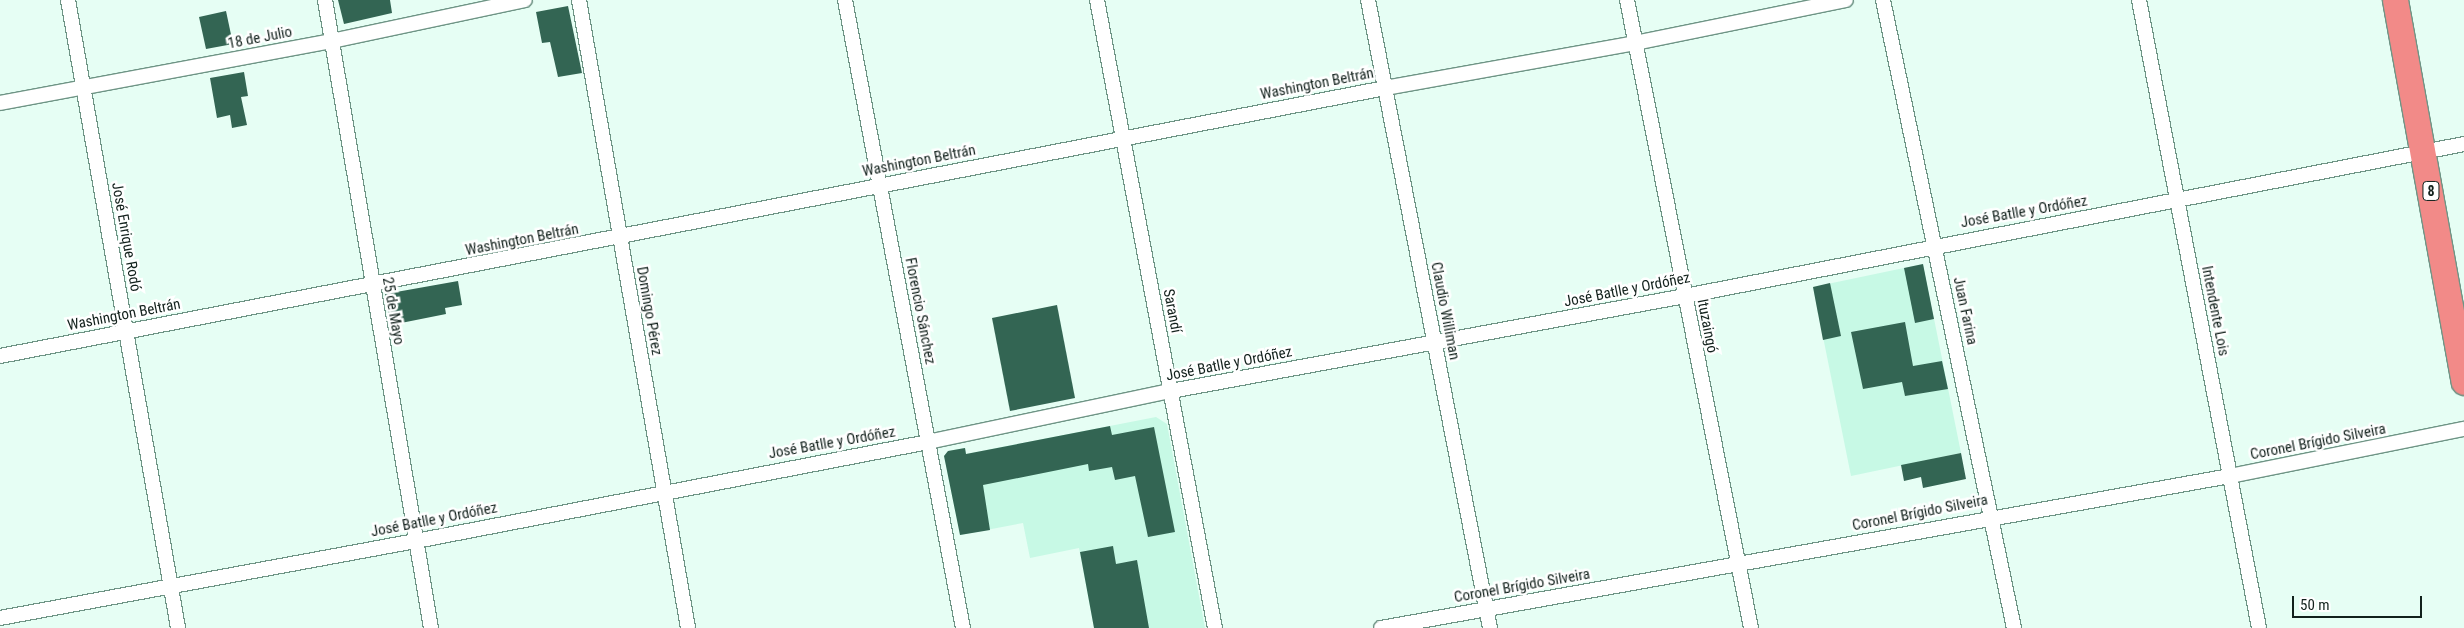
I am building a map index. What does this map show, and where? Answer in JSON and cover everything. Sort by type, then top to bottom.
[{"type":"highway","name":"8","points":[[2395,0],[2424,152],[2464,382]]},
{"type":"street","name":"José Enrique Rodó","points":[[68,0],[178,628]]},
{"type":"street","name":"25 de Mayo","points":[[325,0],[431,628]]},
{"type":"street","name":"18 de Julio","points":[[0,103],[332,41],[457,6],[525,0]]},
{"type":"street","name":"Domingo Pérez","points":[[579,0],[688,628]]},
{"type":"street","name":"Florencio Sánchez","points":[[845,0],[963,628]]},
{"type":"street","name":"Sarandí","points":[[1097,0],[1216,628]]},
{"type":"street","name":"Claudio Williman","points":[[1368,0],[1490,628]]},
{"type":"street","name":"Ituzaingó","points":[[1626,0],[1751,628]]},
{"type":"street","name":"Washington Beltrán","points":[[0,356],[126,330],[372,286],[620,238],[1123,138],[1635,43],[1846,0]]},
{"type":"street","name":"Juan Farina","points":[[1883,0],[2014,628]]},
{"type":"street","name":"Intendente Lois","points":[[2139,0],[2259,628]]},
{"type":"street","name":"José Batlle y Ordóñez","points":[[0,618],[170,584],[416,541],[665,490],[928,442],[1171,391],[1685,296],[1934,245],[2178,201],[2464,144]]},
{"type":"street","name":"Coronel Brígido Silveira","points":[[1381,628],[1738,564],[1991,516],[2230,476],[2464,429]]},
{"type":"shaded area","points":[[1923,264],[1961,453],[1851,476],[1813,287]]},
{"type":"shaded area","points":[[1156,417],[1167,424],[1205,628],[1094,628],[1079,548],[1030,558],[1023,523],[960,535],[944,456],[948,451],[965,448],[966,454]]},
{"type":"building","points":[[338,0],[390,0],[392,13],[344,24]]},
{"type":"building","points":[[568,6],[582,73],[558,77],[550,42],[542,43],[536,12]]},
{"type":"building","points":[[226,11],[233,44],[206,49],[199,17]]},
{"type":"building","points":[[244,72],[248,96],[241,97],[247,125],[232,128],[230,115],[217,118],[210,78]]},
{"type":"building","points":[[1923,264],[1934,319],[1915,323],[1904,268]]},
{"type":"building","points":[[458,281],[462,305],[445,308],[446,314],[391,325],[385,294]]},
{"type":"building","points":[[1830,283],[1841,336],[1823,340],[1813,287]]},
{"type":"building","points":[[1057,305],[1075,398],[1010,411],[992,318]]},
{"type":"building","points":[[1905,322],[1913,366],[1942,361],[1948,389],[1905,396],[1902,382],[1863,389],[1851,332]]},
{"type":"building","points":[[1110,426],[1112,435],[1154,427],[1175,532],[1148,537],[1135,476],[1115,480],[1112,467],[1089,471],[1088,464],[983,485],[990,530],[960,535],[944,456],[948,451],[965,448],[966,454]]},
{"type":"building","points":[[1961,453],[1966,479],[1923,488],[1921,477],[1904,481],[1901,465]]},
{"type":"building","points":[[1113,546],[1116,564],[1137,560],[1149,628],[1094,628],[1080,552]]}]
